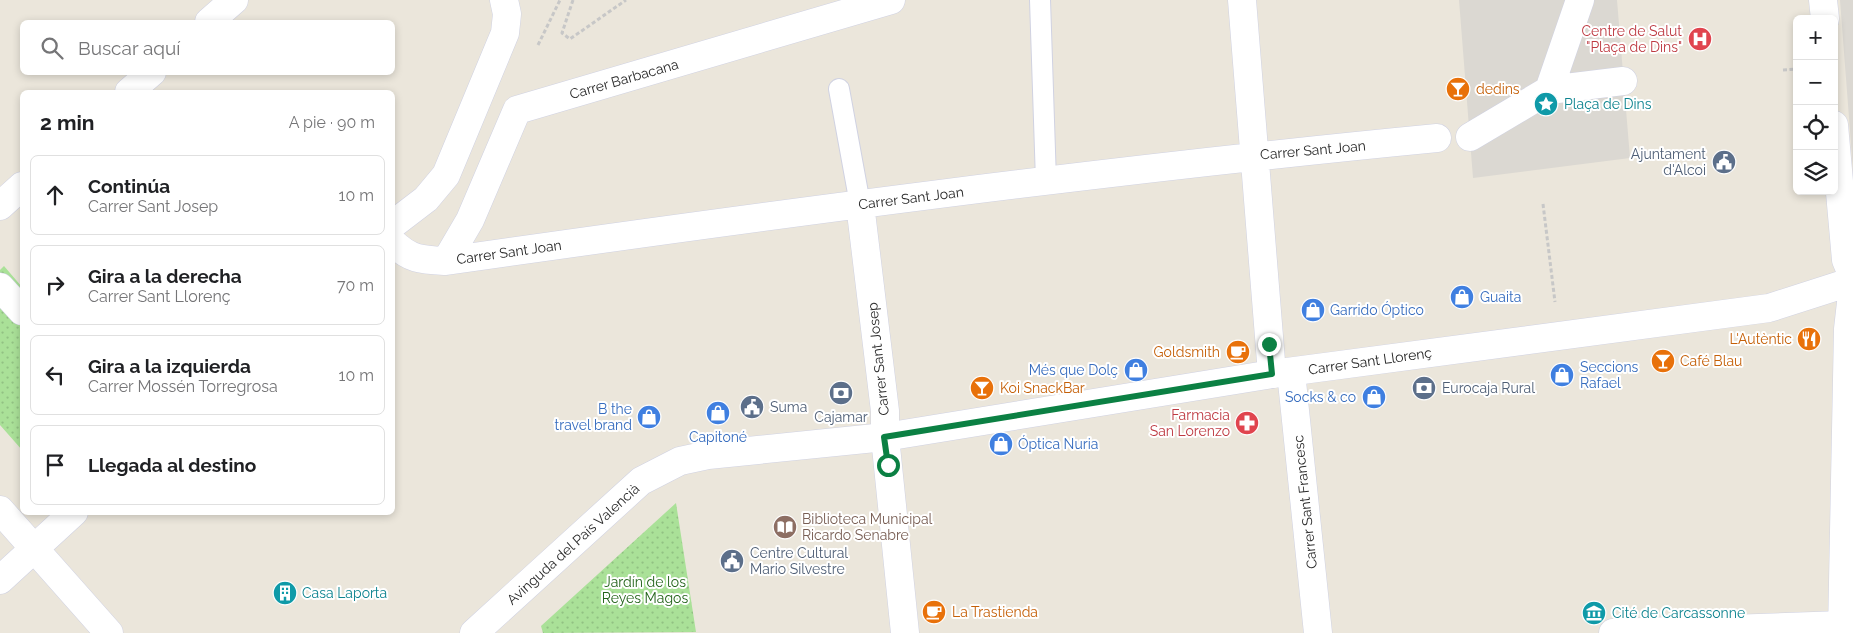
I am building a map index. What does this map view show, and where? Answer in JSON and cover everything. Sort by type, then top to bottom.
[{"type":"street","points":[[211,20],[234,0]]},
{"type":"street","points":[[395,223],[426,199],[446,175],[505,33],[507,14],[504,0]]},
{"type":"street","name":"Carrer Barbacana","points":[[446,261],[470,220],[517,110],[891,0]]},
{"type":"street","name":"Carrer Sant Francesc","points":[[1242,0],[1255,156],[1282,373],[1318,633]]},
{"type":"street","points":[[1549,90],[1580,0]]},
{"type":"street","points":[[1824,0],[1825,15]]},
{"type":"street","points":[[131,90],[149,75]]},
{"type":"street","points":[[1470,137],[1549,90],[1623,81]]},
{"type":"street","name":"Carrer Sant Joan","points":[[395,245],[404,254],[420,260],[446,261],[860,204],[1255,156],[1437,138]]},
{"type":"street","points":[[1836,150],[1846,260],[1853,279]]},
{"type":"street","points":[[0,206],[20,188]]},
{"type":"street","name":"Carrer Sant Josep","points":[[860,204],[884,410],[884,437],[905,633]]},
{"type":"street","name":"Carrer Sant Llorenç","points":[[884,437],[1282,373],[1769,308],[1853,279]]},
{"type":"street","points":[[1613,633],[1842,629],[1848,329],[1853,285]]},
{"type":"street","points":[[0,286],[20,309]]},
{"type":"street","name":"Avinguda del País Valencià","points":[[474,633],[635,486],[659,471],[680,461],[708,455],[884,437]]},
{"type":"street","points":[[0,510],[36,548],[109,633]]},
{"type":"street","points":[[0,580],[71,515]]},
{"type":"lane","points":[[1040,0],[1046,181]]},
{"type":"lane","points":[[839,89],[860,204]]},
{"type":"path","points":[[573,0],[562,33],[570,40],[626,0]]},
{"type":"path","points":[[1783,70],[1793,69]]},
{"type":"path","points":[[1543,204],[1559,335]]},
{"type":"green space","points":[[4,266],[20,285],[20,448],[0,425],[0,270]]},
{"type":"green space","name":"Jardín de los Reyes Magos","points":[[676,503],[696,632],[543,633],[541,626]]},
{"type":"shaded area","name":"Plaça de Dins","points":[[1459,0],[1617,0],[1630,158],[1473,178]]},
{"type":"shaded area","points":[[1840,0],[1853,0],[1853,170]]},
{"type":"place","name":"Centre de Salut \"Plaça de Dins\"","points":[[1700,39]]},
{"type":"place","name":"dedins","points":[[1458,89]]},
{"type":"place","name":"Plaça de Dins","points":[[1546,104]]},
{"type":"place","name":"Ajuntament d'Alcoi","points":[[1724,162]]},
{"type":"place","name":"Guaita","points":[[1462,297]]},
{"type":"place","name":"Garrido Óptico","points":[[1313,310]]},
{"type":"place","name":"L'Autèntic","points":[[1809,339]]},
{"type":"place","name":"Goldsmith","points":[[1238,352]]},
{"type":"place","name":"Café Blau","points":[[1663,361]]},
{"type":"place","name":"Més que Dolç","points":[[1136,370]]},
{"type":"place","name":"Seccions Rafael","points":[[1562,375]]},
{"type":"place","name":"Koi SnackBar","points":[[982,388]]},
{"type":"place","name":"Eurocaja Rural","points":[[1424,388]]},
{"type":"place","name":"Cajamar","points":[[841,393]]},
{"type":"place","name":"Socks & co","points":[[1374,397]]},
{"type":"place","name":"Suma","points":[[752,407]]},
{"type":"place","name":"Capitoné","points":[[718,413]]},
{"type":"place","name":"B the travel brand","points":[[649,417]]},
{"type":"place","name":"Farmacia San Lorenzo","points":[[1247,423]]},
{"type":"place","name":"Óptica Nuria","points":[[1001,444]]},
{"type":"place","name":"Biblioteca Municipal Ricardo Senabre","points":[[785,527]]},
{"type":"place","name":"Centre Cultural Mario Silvestre","points":[[732,561]]},
{"type":"place","name":"Casa Laporta","points":[[285,593]]},
{"type":"place","name":"La Trastienda","points":[[934,612]]},
{"type":"place","name":"Cité de Carcassonne","points":[[1594,613]]},
{"type":"route","points":[[888,465],[884,437],[1272,374],[1269,344]]}]
